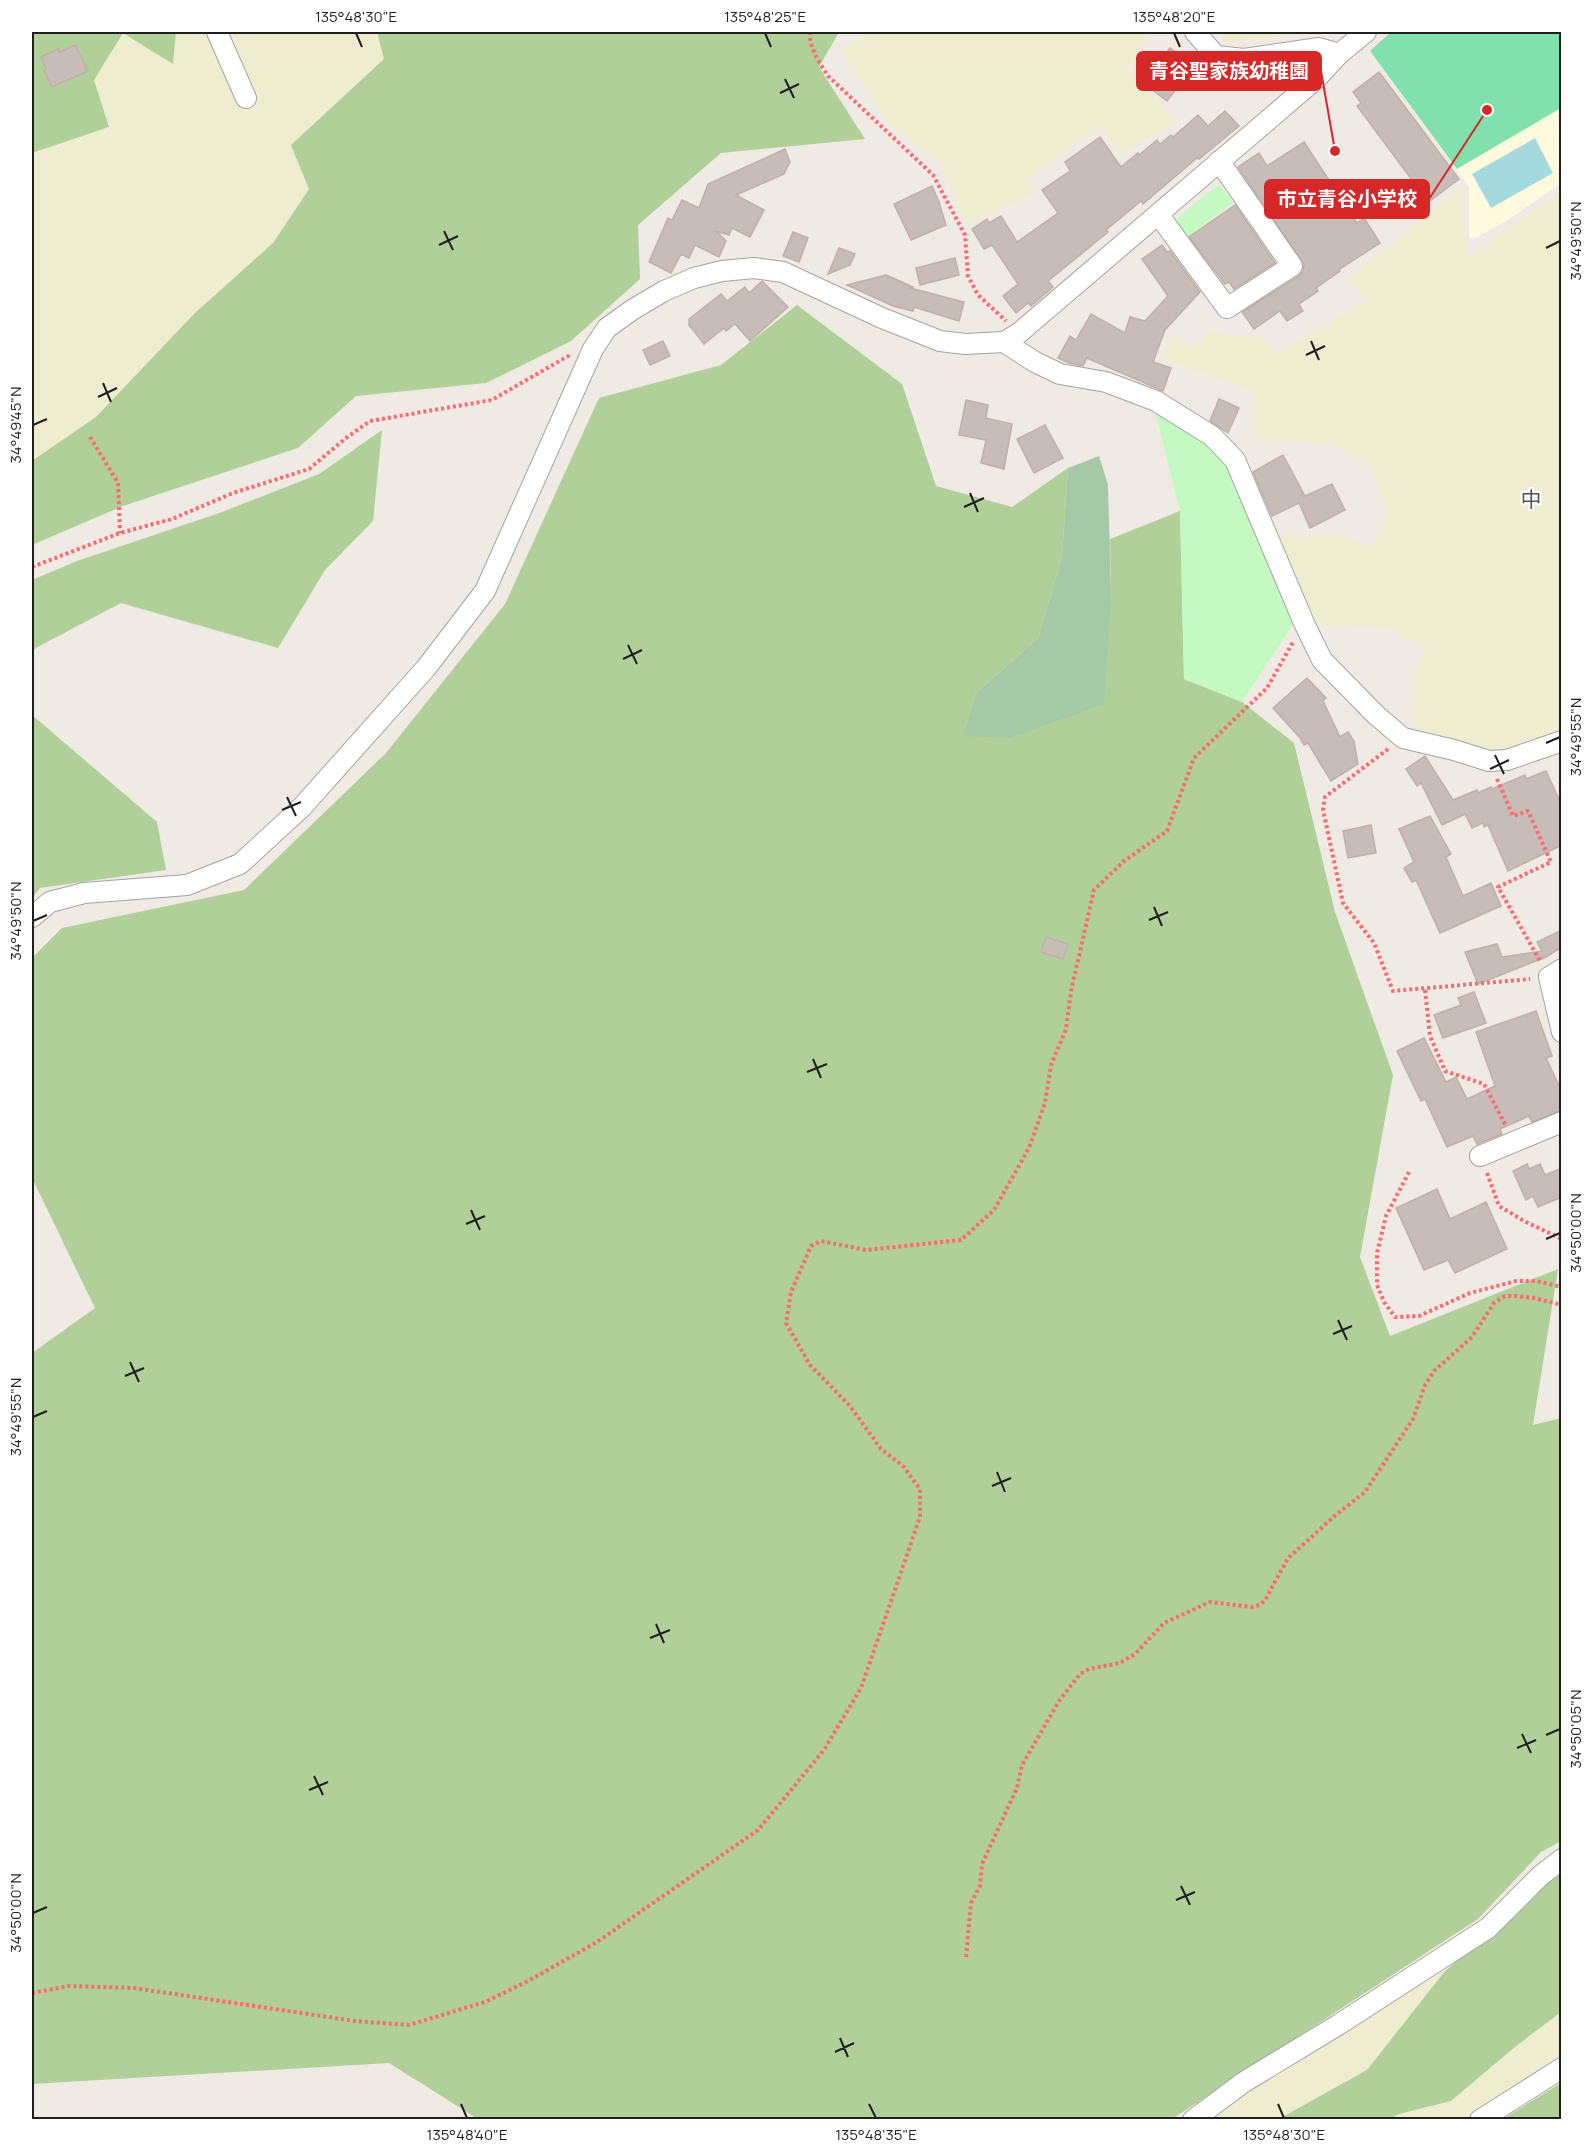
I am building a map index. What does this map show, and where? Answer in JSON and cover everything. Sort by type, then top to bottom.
[{"type":"street","points":[[217,32],[246,98]]},
{"type":"street","points":[[1195,32],[1216,56],[1244,59],[1319,48],[1339,54]]},
{"type":"street","points":[[32,917],[50,902],[84,893],[187,885],[240,864],[301,808],[426,668],[485,591],[593,349],[607,328],[632,310],[664,291],[693,278],[722,271],[754,268],[783,272],[882,318],[940,341],[965,344],[1012,337],[1316,79],[1339,54],[1366,32]]},
{"type":"street","points":[[1158,214],[1227,308],[1292,266],[1219,161]]},
{"type":"street","points":[[1012,337],[1035,362],[1060,374],[1106,382],[1156,401],[1212,436],[1235,460],[1322,660],[1376,715],[1403,738],[1489,761],[1507,760],[1562,741]]},
{"type":"street","points":[[1555,973],[1562,1032]]},
{"type":"street","points":[[1480,1156],[1562,1122]]},
{"type":"street","points":[[1193,2120],[1244,2082],[1338,2025],[1488,1928],[1540,1876],[1562,1859]]},
{"type":"street","points":[[1480,2120],[1562,2068]]},
{"type":"path","points":[[810,32],[810,41],[828,76],[933,175],[965,235],[968,276],[978,295],[1012,337]]},
{"type":"path","points":[[32,567],[120,533],[172,519],[233,493],[309,469],[346,438],[370,422],[492,400],[578,350],[593,349]]},
{"type":"path","points":[[90,438],[118,483],[120,533]]},
{"type":"path","points":[[32,1993],[69,1986],[134,1988],[355,2021],[409,2025],[485,2002],[528,1981],[597,1942],[758,1830],[824,1750],[861,1688],[920,1517],[920,1490],[903,1466],[881,1449],[850,1406],[810,1365],[786,1323],[791,1292],[811,1246],[821,1241],[866,1250],[961,1240],[994,1210],[1029,1148],[1045,1103],[1052,1065],[1066,1029],[1071,991],[1094,890],[1124,861],[1167,831],[1194,758],[1267,688],[1304,623]]},
{"type":"path","points":[[1403,738],[1324,797],[1323,810],[1343,903],[1374,943],[1393,991],[1425,990],[1555,973],[1498,887],[1551,862],[1528,811],[1513,816],[1489,761]]},
{"type":"path","points":[[1425,990],[1430,1036],[1446,1071],[1484,1084],[1514,1142]]},
{"type":"path","points":[[1480,1156],[1499,1206],[1562,1239]]},
{"type":"path","points":[[1409,1172],[1386,1216],[1377,1253],[1377,1285],[1384,1302],[1395,1317],[1419,1316],[1470,1293],[1516,1281],[1536,1281],[1562,1287]]},
{"type":"path","points":[[966,1957],[971,1903],[980,1886],[982,1864],[1017,1788],[1022,1765],[1059,1701],[1080,1674],[1089,1669],[1120,1663],[1135,1654],[1164,1623],[1210,1602],[1252,1607],[1260,1605],[1288,1558],[1365,1492],[1413,1419],[1425,1386],[1435,1370],[1472,1337],[1494,1303],[1505,1296],[1516,1296],[1562,1305]]},
{"type":"shaded area","points":[[1391,32],[1561,32],[1561,183],[1508,220],[1473,239],[1469,236],[1469,187],[1370,51]]},
{"type":"green space","points":[[32,32],[176,32],[173,64],[123,33],[94,80],[109,127],[32,153]]},
{"type":"green space","points":[[176,32],[377,32],[384,59],[291,145],[309,189],[273,243],[194,314],[96,417],[32,461],[32,153],[109,127],[94,80],[123,33],[173,63]]},
{"type":"green space","points":[[377,32],[839,32],[819,67],[865,139],[721,153],[638,225],[640,279],[571,341],[486,383],[356,396],[298,448],[123,506],[32,545],[32,461],[96,417],[194,314],[273,243],[309,189],[291,145],[384,59]]},
{"type":"green space","points":[[866,32],[1151,32],[1126,69],[1177,122],[1121,153],[1100,126],[1027,179],[1033,194],[967,224],[940,164],[886,121],[840,51]]},
{"type":"green space","points":[[1219,32],[1314,32],[1225,43]]},
{"type":"green space","points":[[1391,32],[1561,32],[1561,108],[1457,169],[1370,51]]},
{"type":"green space","points":[[1219,185],[1233,202],[1186,238],[1173,221]]},
{"type":"green space","points":[[1461,188],[1466,258],[1561,192],[1561,731],[1489,751],[1416,729],[1414,675],[1423,648],[1391,629],[1316,625],[1277,537],[1336,535],[1372,546],[1387,516],[1371,465],[1325,442],[1255,441],[1253,390],[1164,360],[1170,332],[1190,346],[1214,331],[1234,336],[1258,335],[1277,354],[1365,301],[1348,278]]},
{"type":"green space","points":[[797,305],[902,384],[936,486],[1012,507],[1068,468],[1062,557],[1038,638],[976,693],[965,736],[1111,593],[1110,539],[1180,511],[1184,679],[1242,702],[1294,743],[1335,912],[1393,1075],[1360,1257],[1390,1336],[1558,1269],[1533,1425],[1561,1418],[1561,1841],[1541,1852],[1478,1919],[1172,2119],[478,2119],[389,2063],[32,2084],[32,1353],[95,1308],[32,1178],[32,958],[62,928],[244,890],[386,753],[505,604],[599,398],[721,365]]},
{"type":"green space","points":[[1154,406],[1207,441],[1232,469],[1295,621],[1242,702],[1184,679],[1180,511]]},
{"type":"green space","points":[[382,430],[373,521],[325,570],[278,648],[121,603],[32,650],[32,580],[77,561],[222,512],[319,474]]},
{"type":"green space","points":[[1099,456],[1108,485],[1111,593],[1104,704],[1010,738],[964,736],[976,693],[1038,638],[1062,557],[1068,468]]},
{"type":"green space","points":[[32,715],[157,822],[166,870],[40,888],[32,898]]},
{"type":"green space","points":[[1561,1871],[1561,2012],[1516,2046],[1451,2101],[1399,2114],[1389,2119],[1277,2120],[1367,2070],[1445,1971]]},
{"type":"green space","points":[[1445,1971],[1367,2070],[1277,2119],[1207,2120],[1245,2093]]},
{"type":"green space","points":[[1561,2012],[1561,2054],[1460,2119],[1389,2120],[1399,2114],[1451,2101],[1516,2046]]},
{"type":"green space","points":[[1561,2083],[1561,2119],[1503,2119]]},
{"type":"water","points":[[1535,138],[1553,173],[1491,208],[1472,174]]},
{"type":"building","points":[[75,45],[88,71],[52,87],[41,57],[58,49],[60,52]]},
{"type":"building","points":[[1170,48],[1194,66],[1167,101],[1143,83]]},
{"type":"building","points":[[1379,72],[1459,179],[1427,203],[1357,106],[1361,103],[1353,92]]},
{"type":"building","points":[[1225,111],[1239,126],[1143,204],[1141,201],[1106,230],[1108,232],[1048,281],[1053,287],[1031,306],[1028,303],[1016,313],[1003,296],[1018,284],[992,245],[984,249],[972,229],[987,219],[989,223],[1001,216],[1017,242],[1058,213],[1042,190],[1070,171],[1065,162],[1100,137],[1121,167],[1157,140],[1160,144],[1171,135],[1173,137],[1198,115],[1208,126]]},
{"type":"building","points":[[1304,142],[1357,223],[1364,218],[1380,243],[1338,270],[1340,271],[1316,288],[1318,291],[1299,304],[1303,311],[1287,321],[1280,311],[1254,329],[1242,312],[1299,276],[1304,265],[1238,167],[1259,153],[1267,166]]},
{"type":"building","points":[[785,149],[790,162],[784,174],[736,195],[764,210],[750,237],[732,228],[729,235],[716,231],[726,241],[719,257],[695,245],[689,258],[681,254],[671,273],[649,262],[668,218],[672,220],[682,200],[699,208],[708,184]]},
{"type":"building","points":[[932,186],[946,225],[911,240],[894,204]]},
{"type":"building","points":[[1235,205],[1275,263],[1234,289],[1229,282],[1225,284],[1189,237]]},
{"type":"building","points":[[793,232],[808,238],[799,262],[783,256]]},
{"type":"building","points":[[1162,245],[1167,252],[1170,251],[1200,292],[1165,330],[1153,362],[1171,368],[1163,391],[1087,358],[1083,366],[1058,358],[1070,336],[1076,340],[1091,314],[1125,333],[1130,317],[1145,321],[1168,296],[1142,259]]},
{"type":"building","points":[[839,248],[855,254],[850,265],[828,274]]},
{"type":"building","points":[[955,258],[959,275],[920,285],[916,268]]},
{"type":"building","points":[[886,275],[913,287],[910,288],[964,302],[959,321],[914,307],[913,311],[893,306],[847,285]]},
{"type":"building","points":[[762,281],[788,307],[750,341],[735,324],[726,331],[724,328],[704,344],[689,325],[689,319],[721,294],[727,301],[745,287],[749,293]]},
{"type":"building","points":[[663,341],[670,356],[650,365],[643,350]]},
{"type":"building","points":[[1219,399],[1239,408],[1228,433],[1210,421]]},
{"type":"building","points":[[966,400],[988,405],[986,418],[1012,424],[1004,469],[981,463],[986,440],[959,435]]},
{"type":"building","points":[[1045,425],[1063,458],[1034,473],[1017,439]]},
{"type":"building","points":[[1283,455],[1305,496],[1332,484],[1345,510],[1310,528],[1299,503],[1272,516],[1253,472]]},
{"type":"building","points":[[1307,678],[1326,698],[1323,701],[1340,737],[1348,732],[1354,741],[1358,764],[1331,781],[1308,743],[1304,745],[1273,708]]},
{"type":"building","points":[[1425,756],[1453,800],[1477,790],[1478,793],[1491,787],[1492,789],[1525,775],[1526,779],[1546,771],[1562,806],[1562,845],[1508,871],[1488,825],[1484,827],[1483,823],[1472,828],[1465,814],[1442,825],[1421,783],[1417,786],[1406,769]]},
{"type":"building","points":[[1430,816],[1451,854],[1446,857],[1463,896],[1491,883],[1501,906],[1440,933],[1416,880],[1412,882],[1404,868],[1414,862],[1399,829]]},
{"type":"building","points":[[1371,825],[1376,853],[1348,858],[1343,831]]},
{"type":"building","points":[[1562,930],[1562,947],[1546,957],[1478,984],[1465,952],[1497,944],[1502,957],[1542,951],[1537,942]]},
{"type":"building","points":[[1046,937],[1068,944],[1063,959],[1041,952]]},
{"type":"building","points":[[1474,992],[1486,1023],[1443,1038],[1434,1015],[1461,1005],[1458,998]]},
{"type":"building","points":[[1536,1011],[1552,1056],[1546,1058],[1562,1092],[1562,1110],[1532,1122],[1529,1116],[1500,1129],[1502,1134],[1477,1144],[1473,1136],[1447,1147],[1425,1099],[1421,1101],[1397,1051],[1424,1038],[1446,1082],[1456,1077],[1467,1099],[1495,1086],[1476,1032]]},
{"type":"building","points":[[1527,1164],[1529,1169],[1540,1164],[1545,1175],[1562,1168],[1562,1197],[1538,1207],[1533,1196],[1526,1200],[1513,1171]]},
{"type":"building","points":[[1437,1189],[1450,1219],[1486,1202],[1507,1249],[1455,1273],[1448,1260],[1424,1270],[1396,1208]]},
{"type":"place","name":"市立青谷小学校","points":[[1487,110]]},
{"type":"place","name":"青谷聖家族幼稚園","points":[[1335,151]]},
{"type":"district","name":"中","points":[[1531,500]]}]
